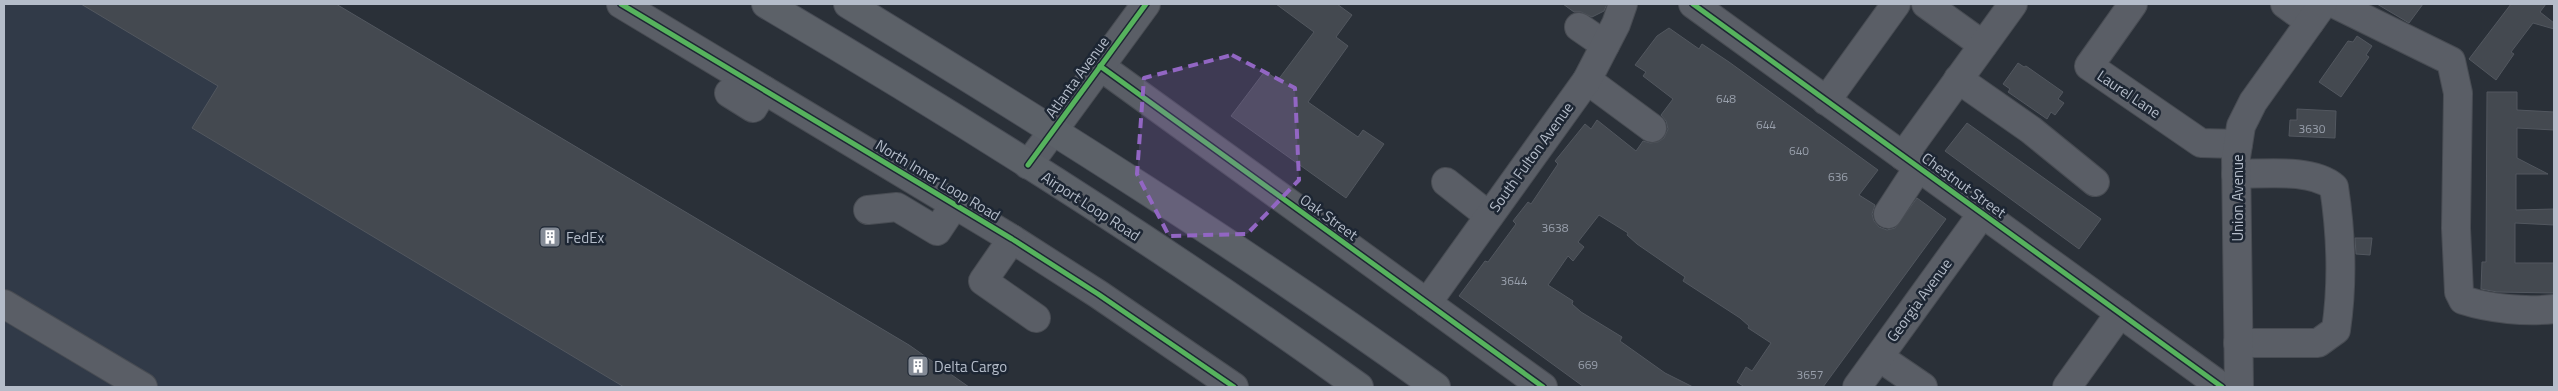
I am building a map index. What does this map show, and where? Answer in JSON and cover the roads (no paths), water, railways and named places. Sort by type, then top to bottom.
[{"type":"main road","name":"Airport Loop Road","points":[[766,4],[1104,212],[1359,387]]},
{"type":"main road","points":[[848,4],[1054,129],[1331,312],[1436,387]]},
{"type":"street","name":"North Inner Loop Road","points":[[621,4],[1012,239],[1098,294],[1234,387]]},
{"type":"street","name":"South Fulton Avenue","points":[[1427,303],[1587,80],[1623,4]]},
{"type":"street","points":[[1826,101],[1896,4]]},
{"type":"street","points":[[1926,4],[1983,45]]},
{"type":"street","points":[[1888,214],[1911,162],[1958,79],[2013,4]]},
{"type":"street","name":"Laurel Lane","points":[[2132,4],[2089,66],[2201,143],[2238,144]]},
{"type":"street","points":[[2285,4],[2316,13]]},
{"type":"street","points":[[2335,4],[2451,61],[2458,93],[2456,228],[2458,292],[2463,300],[2479,305],[2539,311],[2554,309]]},
{"type":"street","name":"Chestnut Street","points":[[1699,6],[1826,101],[2222,387]]},
{"type":"street","name":"Atlanta Avenue","points":[[1028,164],[1100,66],[1136,7]]},
{"type":"street","name":"Union Avenue","points":[[2239,387],[2236,174],[2241,126],[2253,102],[2316,13]]},
{"type":"street","points":[[1579,26],[1605,45]]},
{"type":"street","name":"Oak Street","points":[[1100,66],[1543,387]]},
{"type":"street","points":[[1958,79],[2031,130],[2095,182]]},
{"type":"street","points":[[1587,80],[1652,128]]},
{"type":"street","points":[[730,94],[753,108],[764,90]]},
{"type":"street","points":[[2236,174],[2291,174],[2325,179],[2334,187],[2338,212],[2341,298],[2336,330],[2318,343],[2238,343]]},
{"type":"street","points":[[1446,182],[1489,216]]},
{"type":"street","points":[[868,210],[897,207],[937,231],[955,204]]},
{"type":"street","name":"Georgia Avenue","points":[[1857,387],[1982,214]]},
{"type":"street","points":[[1012,239],[983,281],[1036,318]]},
{"type":"street","points":[[4,304],[143,387]]},
{"type":"street","points":[[2067,387],[2120,313]]},
{"type":"street","points":[[1879,356],[1922,387]]},
{"type":"place","name":"FedEx","points":[[550,237]]},
{"type":"place","name":"Delta Cargo","points":[[918,366]]}]
